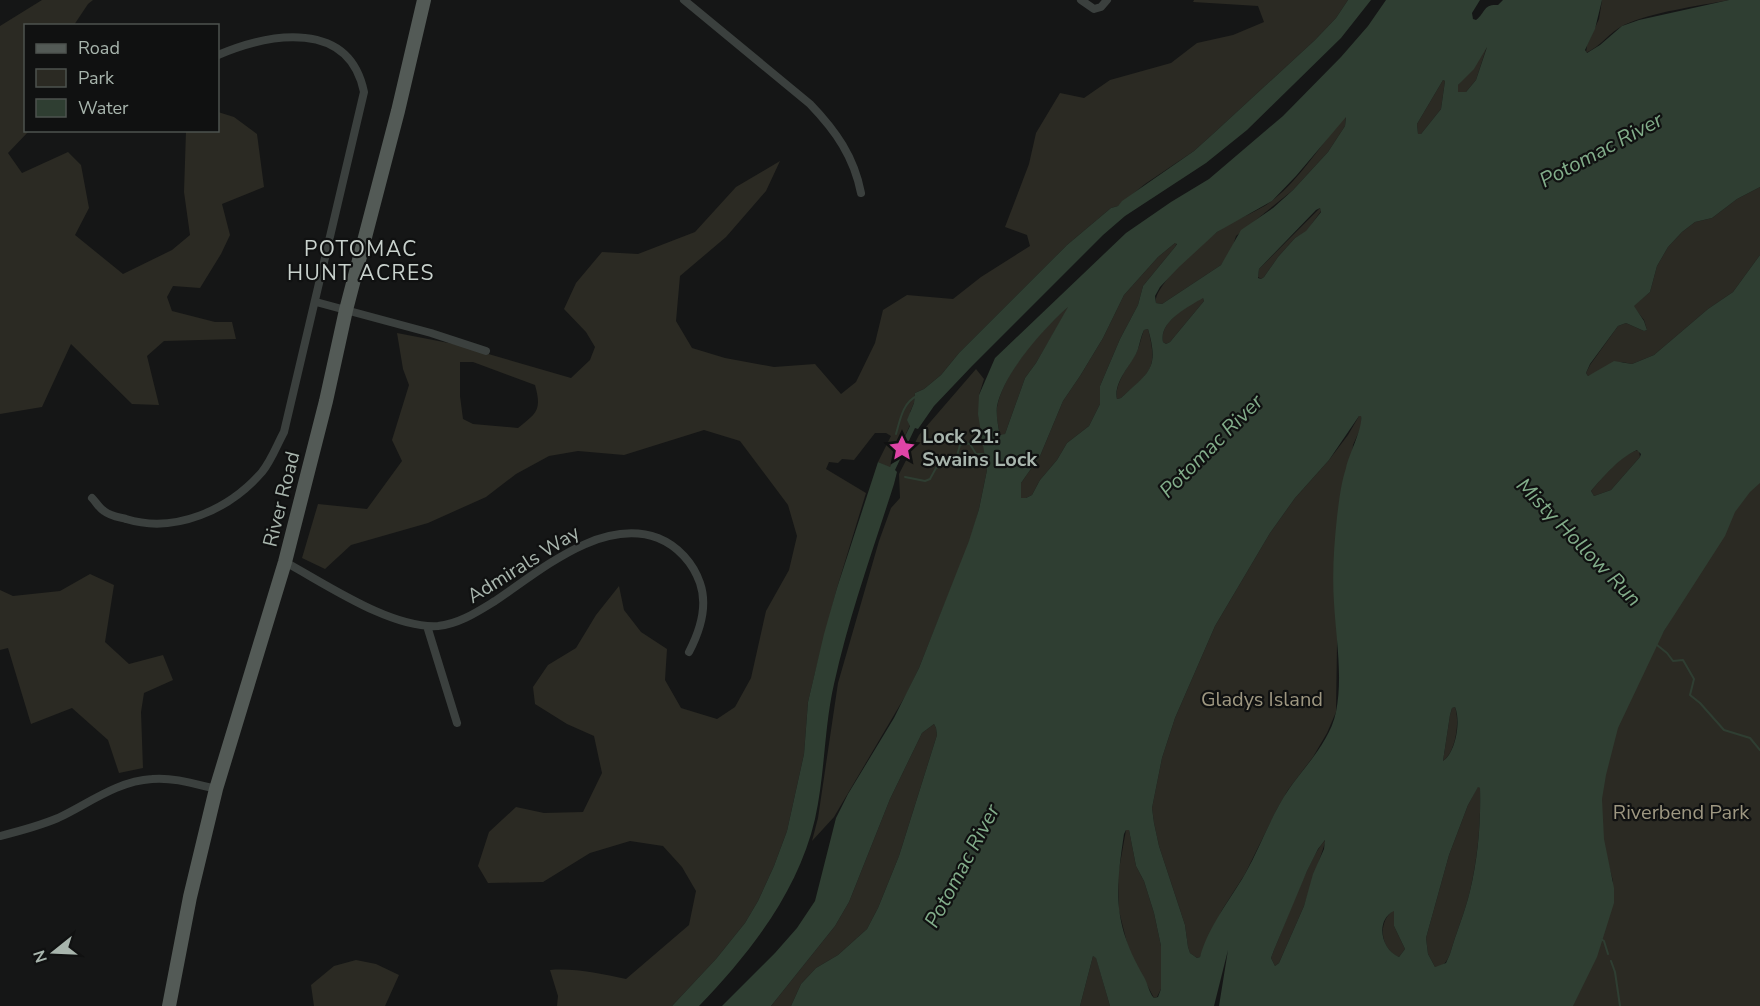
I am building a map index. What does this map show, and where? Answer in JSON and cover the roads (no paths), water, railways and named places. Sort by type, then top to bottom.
[{"type":"main road","name":"River Road","points":[[169,1006],[190,897],[216,789],[285,562],[424,0]]},
{"type":"street","points":[[684,0],[823,118],[842,144],[856,171],[861,193]]},
{"type":"street","points":[[1081,0],[1094,9],[1101,7],[1107,0]]},
{"type":"street","points":[[92,498],[103,511],[132,521],[167,523],[202,515],[228,502],[262,471],[284,432],[364,92],[353,62],[342,51],[319,39],[305,37],[257,42],[219,55]]},
{"type":"street","points":[[316,302],[431,333],[486,351]]},
{"type":"street","name":"Admirals Way","points":[[285,562],[386,616],[410,624],[427,626],[455,623],[475,614],[591,540],[613,534],[647,534],[665,541],[681,552],[690,562],[699,580],[703,593],[701,624],[689,652]]},
{"type":"street","points":[[427,626],[457,723]]},
{"type":"street","points":[[0,836],[26,830],[58,818],[107,792],[150,779],[188,782],[216,789]]},
{"type":"water","points":[[1348,0],[1371,0],[1341,38],[1247,130],[1206,163],[1125,216],[1103,235],[972,366],[934,406],[918,429],[915,428],[895,470],[897,472],[894,484],[840,659],[831,701],[815,819],[797,872],[770,920],[718,986],[699,1006],[672,1006],[716,959],[745,923],[774,866],[787,831],[804,754],[808,702],[837,588],[878,462],[890,467],[910,426],[907,420],[914,403],[915,393],[924,389],[941,375],[959,353],[1067,245],[1111,208],[1118,206],[1194,151],[1214,133],[1315,40],[1336,18]]},
{"type":"water","name":"Potomac River","points":[[1386,0],[1480,0],[1472,13],[1473,19],[1476,20],[1487,7],[1498,5],[1503,0],[1602,0],[1595,29],[1585,50],[1587,53],[1622,26],[1639,20],[1729,0],[1760,0],[1760,187],[1737,199],[1712,218],[1695,222],[1682,232],[1668,247],[1657,266],[1650,292],[1634,306],[1647,330],[1644,331],[1626,323],[1618,326],[1586,373],[1588,376],[1614,361],[1632,364],[1654,355],[1708,309],[1733,292],[1760,255],[1760,483],[1735,512],[1725,536],[1664,631],[1618,728],[1602,799],[1604,839],[1614,888],[1614,903],[1597,957],[1573,1006],[1219,1006],[1228,950],[1214,1006],[1110,1006],[1096,958],[1093,956],[1080,1006],[791,1006],[801,984],[816,968],[838,955],[867,929],[878,908],[899,856],[937,735],[934,724],[922,733],[890,799],[849,902],[835,926],[771,1006],[722,1006],[775,953],[797,928],[815,901],[836,818],[894,718],[919,668],[969,541],[979,509],[987,470],[978,414],[979,395],[995,358],[1126,233],[1209,179],[1283,116],[1368,26]],"holes":[[[1487,47],[1476,80],[1466,92],[1458,92],[1458,85],[1474,69]],[[1443,80],[1445,81],[1441,109],[1421,134],[1418,134],[1417,124]],[[1346,117],[1345,126],[1328,152],[1273,208],[1241,230],[1221,265],[1162,304],[1156,303],[1155,296],[1160,287],[1217,232],[1272,201]],[[1320,208],[1321,212],[1306,231],[1295,238],[1264,277],[1258,278],[1259,269]],[[1175,243],[1177,244],[1143,286],[1138,305],[1120,339],[1100,386],[1100,404],[1089,426],[1067,443],[1032,495],[1021,498],[1021,483],[1040,456],[1063,401],[1103,338],[1124,295],[1158,257]],[[1203,298],[1204,301],[1166,344],[1163,342],[1165,328],[1183,310]],[[1068,307],[1025,378],[1005,434],[1000,435],[997,406],[1001,393],[1026,352]],[[1148,329],[1153,353],[1152,362],[1145,376],[1117,399],[1118,386],[1138,349],[1144,330]],[[1361,416],[1360,427],[1343,480],[1336,528],[1333,581],[1339,685],[1333,723],[1323,743],[1283,799],[1251,863],[1214,924],[1200,957],[1197,958],[1190,953],[1188,947],[1185,925],[1159,846],[1152,808],[1162,758],[1175,718],[1215,626],[1270,533]],[[1637,450],[1641,454],[1611,490],[1594,496],[1591,491],[1618,462]],[[1455,707],[1456,736],[1451,751],[1443,761],[1450,715],[1452,708]],[[1478,787],[1480,788],[1479,827],[1473,878],[1466,907],[1446,963],[1435,967],[1428,954],[1426,938],[1449,855],[1468,805]],[[1126,830],[1129,830],[1136,866],[1144,881],[1161,946],[1161,989],[1158,997],[1154,998],[1151,994],[1127,940],[1119,908],[1119,874],[1124,834]],[[1325,840],[1304,906],[1279,963],[1275,966],[1271,958],[1307,871]],[[1394,911],[1394,926],[1405,949],[1399,957],[1384,942],[1382,928],[1388,915]]]},
{"type":"waterway","points":[[896,434],[905,407],[917,396]]},
{"type":"waterway","points":[[905,477],[925,481],[930,479],[936,468],[956,459],[960,445],[965,443],[970,444],[976,454],[985,454]]},
{"type":"waterway","name":"Misty Hollow Run","points":[[1657,645],[1673,661],[1683,660],[1694,679],[1690,695],[1724,730],[1750,738],[1760,750]]},
{"type":"waterway","points":[[1601,939],[1604,941],[1608,954]]},
{"type":"waterway","points":[[1611,961],[1620,1006]]},
{"type":"place","name":"Lock 21: Swains Lock","points":[[902,448]]},
{"type":"district","name":"POTOMAC HUNT ACRES","points":[[361,261]]},
{"type":"park label","name":"Gladys Island","points":[[1262,699]]},
{"type":"park label","name":"Riverbend Park","points":[[1681,812]]}]
